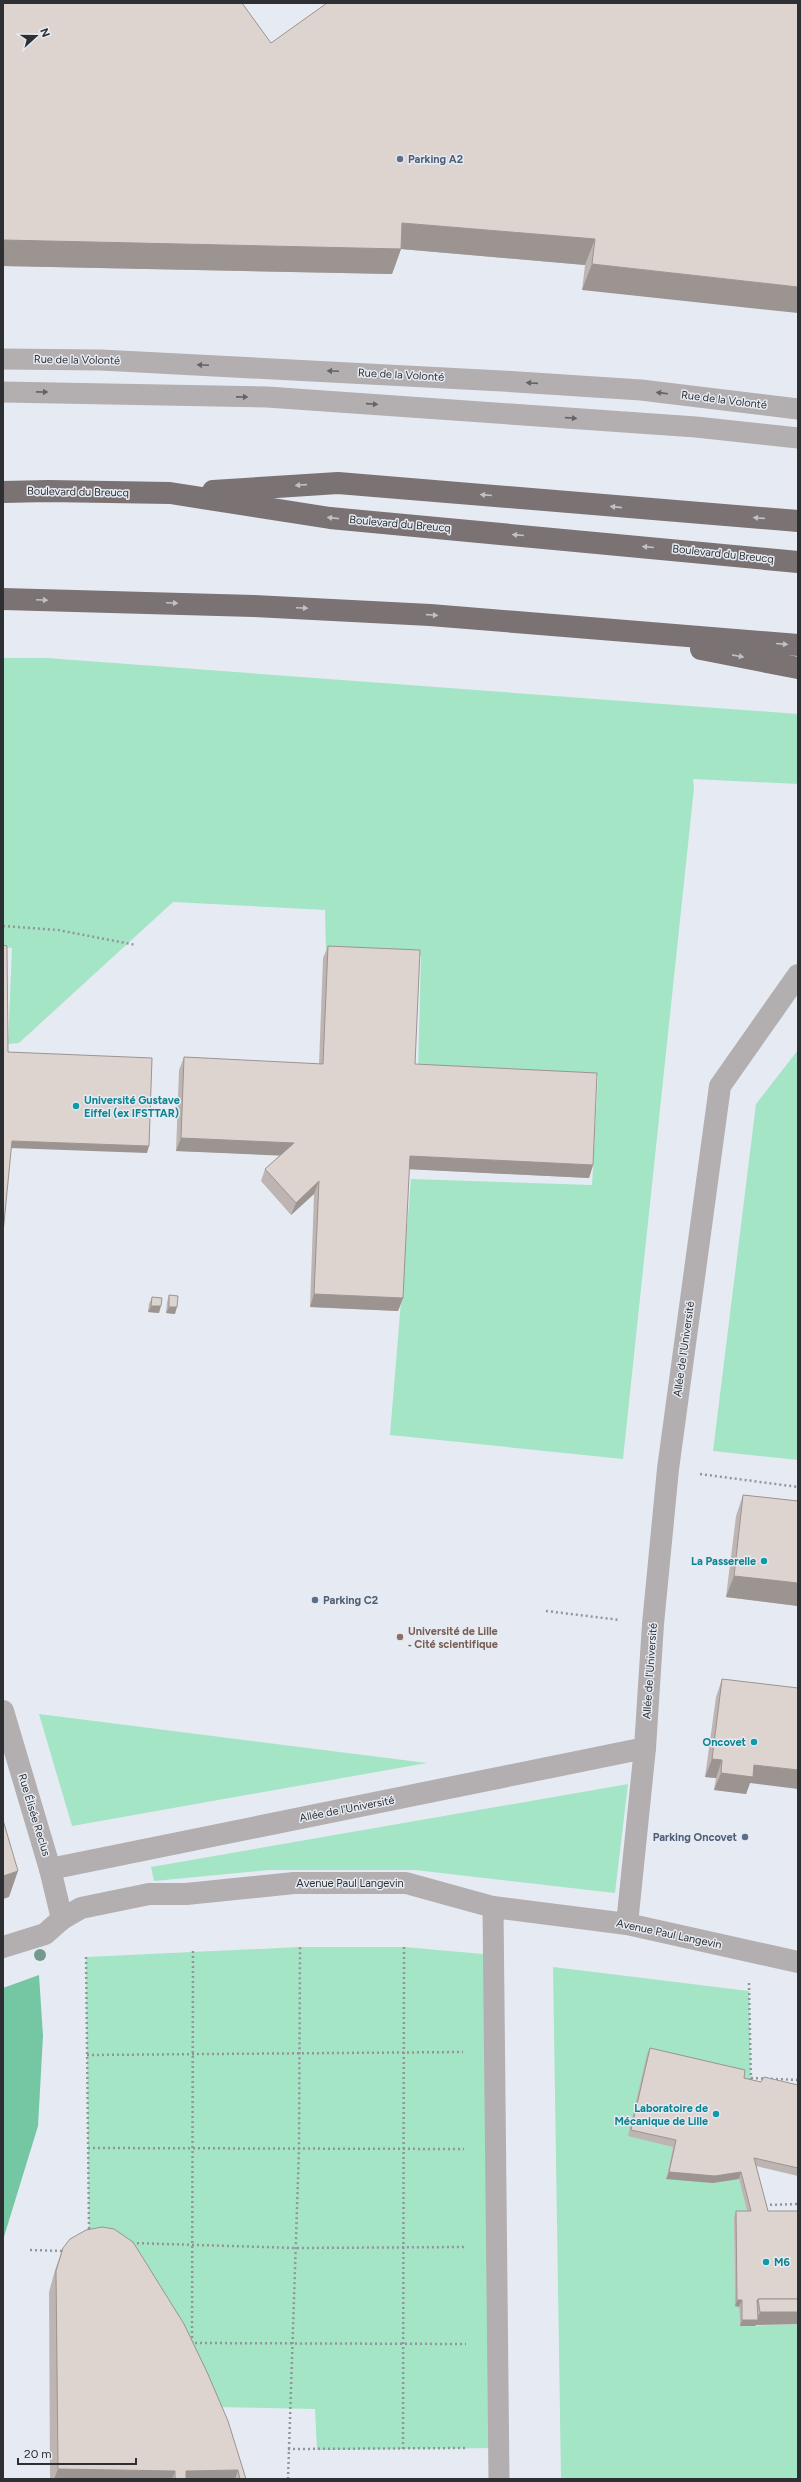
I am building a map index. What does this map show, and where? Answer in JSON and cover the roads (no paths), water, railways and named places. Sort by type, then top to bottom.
[{"type":"highway","points":[[170,494],[338,483],[798,521]]},
{"type":"highway","name":"Boulevard du Breucq","points":[[3,492],[48,491],[170,494],[330,518],[798,562]]},
{"type":"highway","points":[[3,599],[254,606],[430,615],[590,627],[798,646]]},
{"type":"highway","points":[[590,627],[798,668]]},
{"type":"street","name":"Allée de l'Université","points":[[627,1924],[645,1748],[653,1624],[668,1469],[720,1086],[798,975]]},
{"type":"street","name":"Rue Élisée Reclus","points":[[3,1711],[50,1869],[62,1919]]},
{"type":"street","name":"Allée de l'Université","points":[[50,1869],[645,1748]]},
{"type":"street","name":"Avenue Paul Langevin","points":[[3,1947],[45,1934],[62,1919],[81,1908],[149,1894],[186,1894],[294,1883],[406,1883],[493,1907],[627,1924],[798,1962]]},
{"type":"lane","name":"Rue de la Volonté","points":[[3,359],[101,360],[502,381],[641,390],[798,409]]},
{"type":"lane","points":[[3,392],[267,397],[696,427],[798,438]]},
{"type":"lane","points":[[493,1907],[499,2479]]},
{"type":"place","name":"Parking A2","points":[[400,159]]},
{"type":"place","name":"Université Gustave Eiffel (ex IFSTTAR)","points":[[76,1106]]},
{"type":"place","name":"La Passerelle","points":[[764,1561]]},
{"type":"place","name":"Parking C2","points":[[315,1600]]},
{"type":"place","name":"Université de Lille ‐ Cité scientifique","points":[[400,1637]]},
{"type":"place","name":"Oncovet","points":[[754,1742]]},
{"type":"place","name":"Parking Oncovet","points":[[745,1837]]},
{"type":"place","name":"Laboratoire de Mécanique de Lille","points":[[716,2114]]},
{"type":"place","name":"M6","points":[[766,2262]]}]
